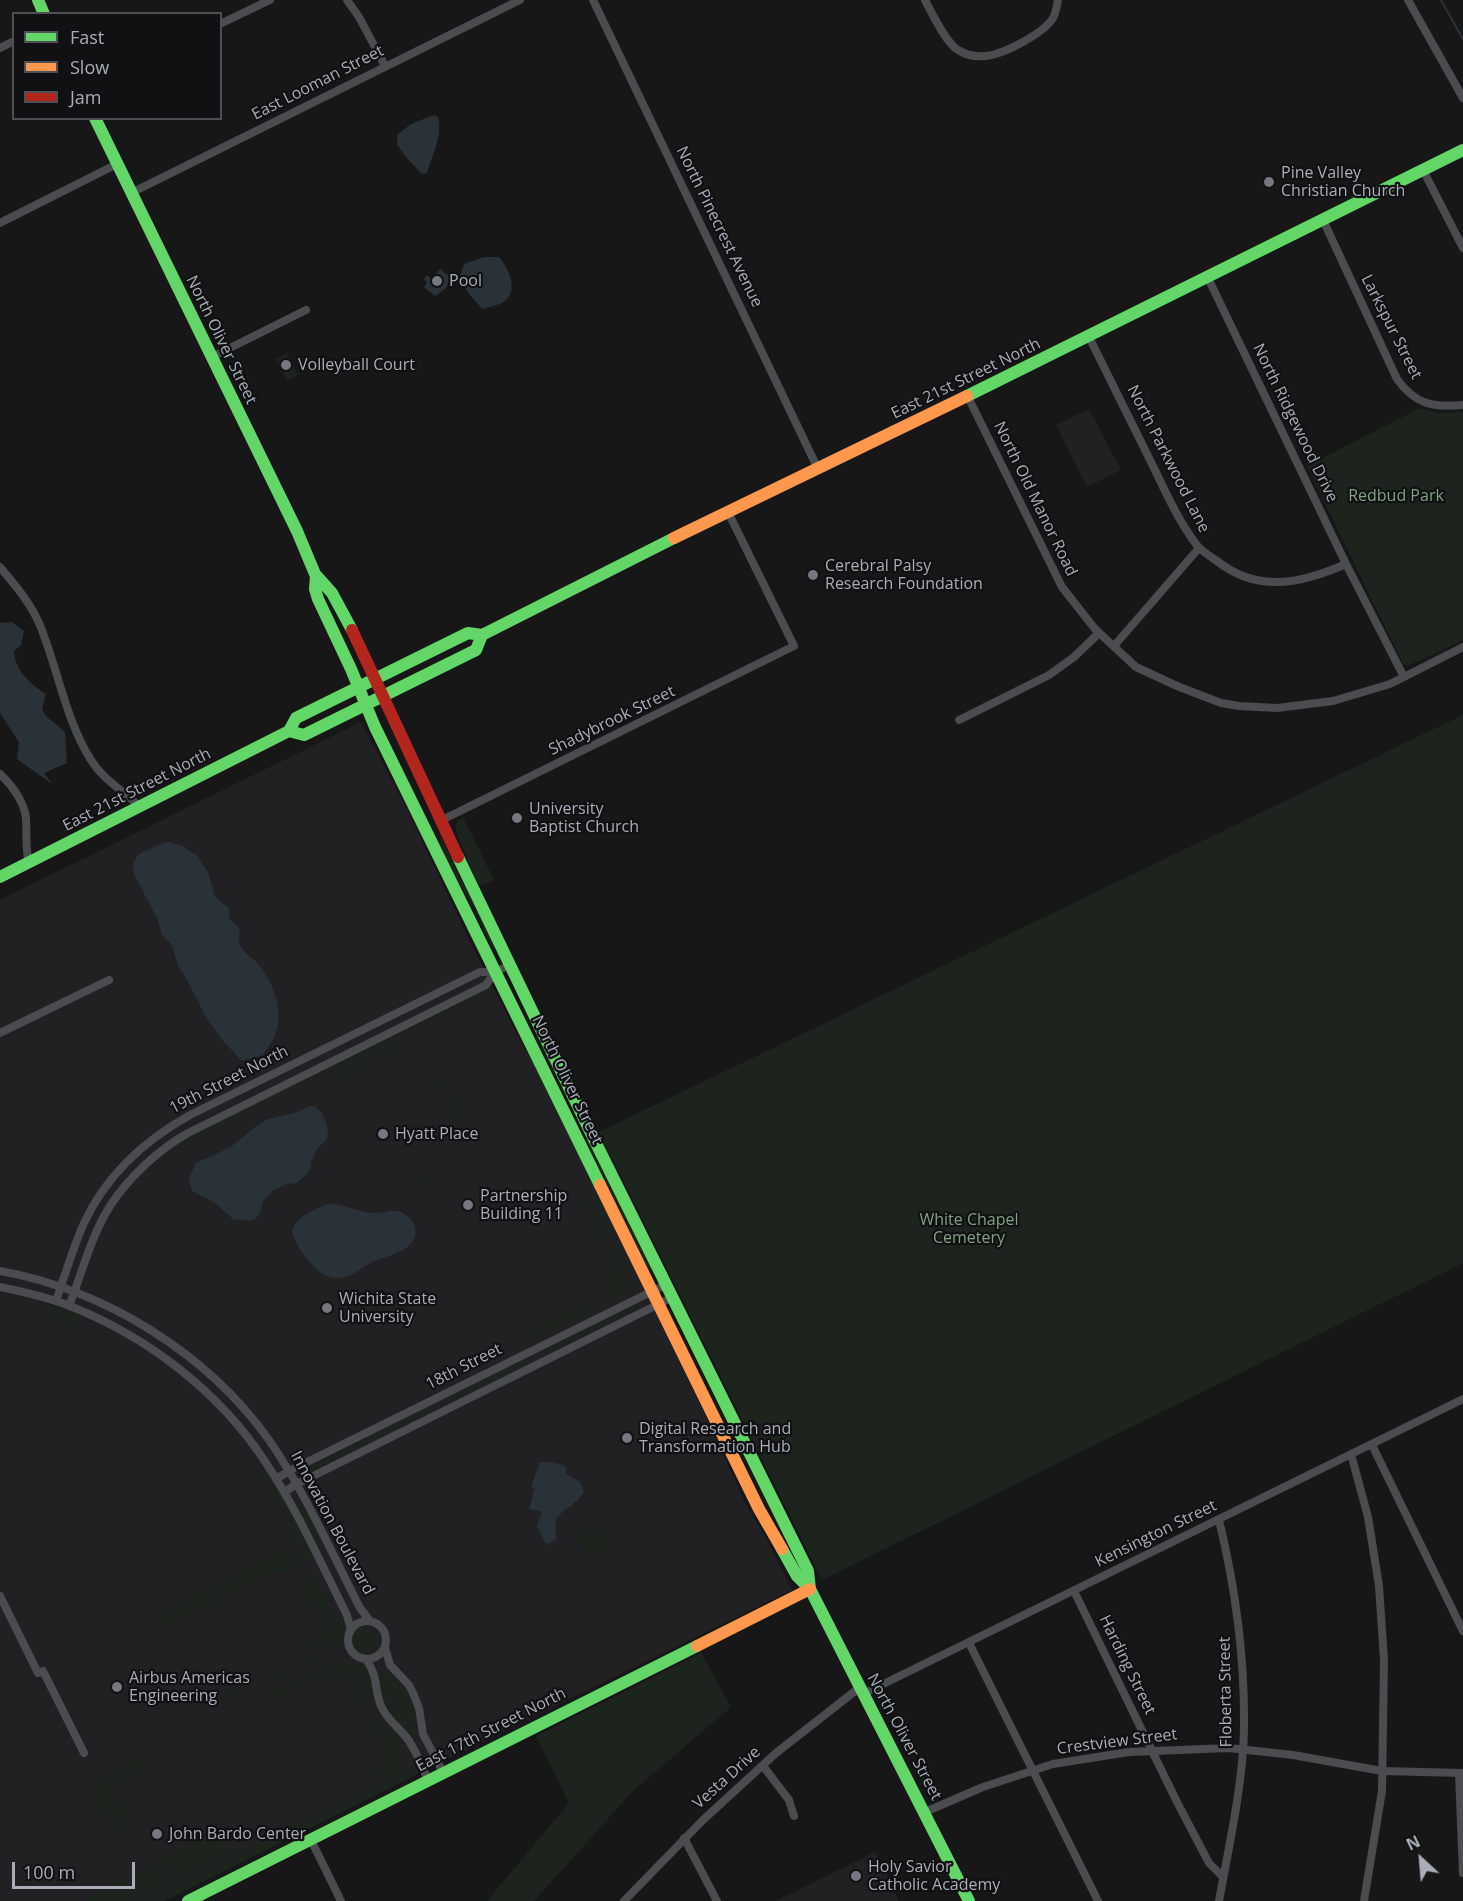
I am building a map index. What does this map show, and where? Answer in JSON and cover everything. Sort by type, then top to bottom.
[{"type":"main road","name":"North Oliver Street","points":[[96,120],[316,576],[332,592],[375,678],[535,1022],[808,1571],[810,1589]]},
{"type":"main road","name":"East 21st Street North","points":[[0,877],[289,731],[296,718],[375,678],[468,633],[482,635],[728,512],[968,397],[1463,150]]},
{"type":"main road","name":"North Oliver Street","points":[[316,576],[315,589],[318,599],[375,727],[759,1509],[797,1576],[810,1589],[969,1901]]},
{"type":"main road","name":"East 21st Street North","points":[[289,731],[304,735],[366,705],[476,650],[482,635]]},
{"type":"main road","name":"East 17th Street North","points":[[188,1901],[810,1589]]},
{"type":"street","points":[[222,23],[270,0]]},
{"type":"street","points":[[347,0],[359,17],[385,66]]},
{"type":"street","name":"East Looman Street","points":[[131,193],[520,0]]},
{"type":"street","name":"North Pinecrest Avenue","points":[[592,0],[818,469]]},
{"type":"street","points":[[925,0],[956,50],[971,55],[986,56],[1004,50],[1042,30],[1054,17],[1058,0]]},
{"type":"street","points":[[1408,0],[1463,98]]},
{"type":"street","points":[[0,223],[117,164]]},
{"type":"street","points":[[1423,170],[1463,248]]},
{"type":"street","name":"Larkspur Street","points":[[1323,220],[1397,379],[1405,390],[1415,399],[1432,405],[1463,405]]},
{"type":"street","name":"North Ridgewood Drive","points":[[1208,278],[1346,564],[1404,677]]},
{"type":"street","points":[[210,358],[306,310]]},
{"type":"street","name":"North Parkwood Lane","points":[[1089,337],[1175,510],[1199,548],[1235,572],[1256,580],[1292,582],[1317,577],[1346,564]]},
{"type":"street","name":"North Old Manor Road","points":[[968,397],[1062,588],[1099,633],[1136,667],[1221,703],[1277,708],[1333,702],[1390,684],[1463,647]]},
{"type":"street","name":"Shadybrook Street","points":[[442,820],[794,646],[728,512]]},
{"type":"street","points":[[1114,645],[1199,548]]},
{"type":"street","points":[[0,567],[19,590],[38,621],[52,657],[60,688],[90,759],[111,783],[140,807]]},
{"type":"street","points":[[959,720],[1049,675],[1074,657],[1099,633]]},
{"type":"street","points":[[0,774],[18,795],[26,816],[25,851],[29,863]]},
{"type":"street","name":"19th Street North","points":[[56,1301],[79,1235],[90,1211],[123,1166],[156,1136],[190,1115],[480,972],[495,972],[510,965]]},
{"type":"street","name":"19th Street North","points":[[69,1306],[97,1233],[111,1206],[136,1175],[169,1145],[188,1133],[486,985],[495,972]]},
{"type":"street","points":[[0,1033],[109,980]]},
{"type":"street","name":"Innovation Boulevard","points":[[0,1271],[75,1292],[142,1324],[199,1366],[224,1388],[258,1426],[297,1484],[360,1608],[370,1621],[384,1631],[385,1648],[393,1670],[409,1685],[414,1694],[419,1708],[423,1734],[443,1772]]},
{"type":"street","name":"18th Street","points":[[276,1479],[667,1284]]},
{"type":"street","name":"Innovation Boulevard","points":[[0,1287],[56,1301],[123,1332],[155,1351],[209,1395],[258,1452],[284,1492],[346,1615],[351,1630]]},
{"type":"street","name":"18th Street","points":[[284,1492],[673,1297]]},
{"type":"street","name":"Kensington Street","points":[[861,1691],[969,1643],[1463,1399]]},
{"type":"street","points":[[1372,1445],[1463,1631]]},
{"type":"street","points":[[1352,1454],[1368,1517],[1379,1586],[1384,1660],[1382,1791],[1364,1901]]},
{"type":"street","name":"Floberta Street","points":[[1219,1520],[1240,1625],[1244,1730],[1236,1803],[1219,1901]]},
{"type":"street","name":"Harding Street","points":[[1074,1591],[1209,1863],[1223,1877]]},
{"type":"street","points":[[0,1596],[38,1673],[43,1671],[84,1753]]},
{"type":"street","name":"Innovation Boulevard","points":[[370,1621],[359,1623],[351,1630],[348,1639],[349,1648],[355,1655],[366,1659],[376,1678],[382,1709],[409,1741],[428,1780]]},
{"type":"street","points":[[969,1643],[1098,1901]]},
{"type":"street","points":[[366,1659],[379,1655],[385,1648]]},
{"type":"street","name":"Vesta Drive","points":[[624,1901],[684,1838],[763,1766],[861,1691]]},
{"type":"street","name":"Crestview Street","points":[[925,1812],[983,1787],[1053,1764],[1129,1752],[1177,1749],[1242,1750],[1293,1755],[1382,1771],[1461,1773]]},
{"type":"street","points":[[763,1766],[789,1800],[794,1816]]},
{"type":"street","points":[[1461,1773],[1463,1873]]},
{"type":"street","points":[[684,1838],[717,1901]]},
{"type":"street","points":[[311,1840],[341,1901]]},
{"type":"shaded area","points":[[434,115],[438,117],[438,138],[427,173],[422,174],[397,144],[398,134],[411,124]]},
{"type":"shaded area","points":[[484,257],[499,257],[509,272],[512,285],[505,301],[483,309],[460,278],[464,264]]},
{"type":"shaded area","name":"Pool","points":[[440,269],[450,277],[446,288],[435,296],[424,287],[427,283],[424,279],[427,275],[432,279]]},
{"type":"shaded area","points":[[1089,409],[1121,470],[1087,487],[1056,425]]},
{"type":"shaded area","points":[[12,622],[24,631],[21,645],[14,651],[17,664],[29,681],[46,694],[42,709],[46,716],[65,732],[67,763],[44,773],[52,784],[17,759],[19,742],[0,713],[0,623]]},
{"type":"shaded area","name":"Wichita State University","points":[[361,722],[407,809],[469,940],[525,1050],[537,1066],[703,1410],[745,1503],[766,1538],[792,1590],[158,1901],[0,1901],[0,900]]},
{"type":"shaded area","points":[[169,842],[183,846],[197,856],[208,872],[215,897],[229,908],[230,919],[239,927],[241,948],[259,965],[273,989],[278,1008],[278,1026],[274,1038],[263,1055],[242,1061],[207,1019],[178,966],[172,945],[162,935],[158,920],[134,874],[133,863],[139,854]]},
{"type":"shaded area","points":[[315,1106],[322,1113],[328,1131],[327,1139],[317,1149],[311,1167],[305,1176],[296,1183],[287,1184],[272,1191],[263,1201],[255,1219],[249,1221],[233,1219],[215,1203],[192,1191],[189,1178],[196,1163],[231,1147],[268,1119],[295,1113]]},
{"type":"shaded area","points":[[328,1204],[373,1213],[393,1211],[402,1213],[414,1224],[416,1233],[414,1240],[402,1250],[371,1263],[351,1275],[342,1278],[330,1277],[309,1262],[298,1246],[292,1231],[294,1225],[302,1217]]},
{"type":"shaded area","points":[[540,1462],[557,1463],[566,1467],[566,1473],[580,1482],[584,1492],[558,1516],[555,1529],[557,1539],[546,1545],[537,1526],[542,1512],[529,1509],[535,1488],[531,1487]]},
{"type":"shaded area","name":"Holy Savior Catholic Academy","points":[[875,1852],[899,1901],[776,1901]]},
{"type":"green space","name":"Volleyball Court","points":[[287,353],[298,375],[287,381],[276,359]]},
{"type":"green space","name":"Redbud Park","points":[[1420,408],[1438,413],[1463,412],[1463,640],[1407,666],[1403,664],[1307,466]]},
{"type":"green space","name":"White Chapel Cemetery","points":[[1463,715],[1463,1263],[822,1580],[599,1132]]},
{"type":"green space","points":[[463,817],[494,880],[484,885],[480,885],[476,880],[456,831],[457,821]]},
{"type":"green space","points":[[441,837],[461,880],[471,895],[496,951],[475,909],[449,866],[442,848]]},
{"type":"green space","points":[[486,991],[489,997],[468,1002],[449,1015],[433,1019],[410,1033],[411,1028]]},
{"type":"green space","points":[[392,1037],[398,1040],[362,1058],[360,1053]]},
{"type":"green space","points":[[399,1043],[401,1050],[398,1054],[394,1049],[368,1063],[366,1060]]},
{"type":"green space","points":[[426,1052],[433,1055],[442,1075],[438,1077],[428,1057],[422,1060],[421,1056]]},
{"type":"green space","points":[[356,1055],[358,1061],[332,1072],[333,1066]]},
{"type":"green space","points":[[363,1061],[365,1065],[341,1076],[343,1082],[339,1082],[333,1075]]},
{"type":"green space","points":[[318,1073],[322,1076],[302,1084],[276,1100],[241,1114],[213,1132],[177,1148],[160,1160],[176,1145],[201,1130],[256,1106]]},
{"type":"green space","points":[[444,1077],[462,1113],[462,1118],[458,1122],[451,1119],[457,1115],[439,1080]]},
{"type":"green space","points":[[391,1111],[398,1116],[428,1178],[414,1185],[411,1178],[423,1171],[409,1146],[411,1145],[403,1128],[400,1129]]},
{"type":"green space","points":[[589,1138],[653,1269],[648,1271],[584,1140]]},
{"type":"green space","points":[[591,1194],[600,1197],[611,1230],[634,1276],[632,1277]]},
{"type":"green space","points":[[588,1196],[632,1286],[609,1302],[603,1289],[614,1276],[614,1266],[582,1202]]},
{"type":"green space","points":[[592,1292],[600,1307],[532,1340],[528,1338],[523,1328],[525,1325],[531,1330],[591,1300],[589,1294]]},
{"type":"green space","points":[[43,1302],[79,1315],[75,1325],[69,1326],[42,1306]]},
{"type":"green space","points":[[633,1305],[637,1306],[636,1310],[544,1354],[542,1351],[546,1348]]},
{"type":"green space","points":[[521,1362],[520,1366],[522,1366],[519,1369],[458,1400],[449,1400],[453,1394]]},
{"type":"green space","points":[[431,1407],[432,1410],[426,1415],[314,1471],[309,1469],[311,1464]]},
{"type":"green space","points":[[267,1471],[286,1504],[282,1507],[262,1475]]},
{"type":"green space","points":[[299,1502],[304,1505],[321,1539],[322,1548],[318,1548],[297,1507]]},
{"type":"green space","points":[[288,1508],[311,1554],[307,1560],[284,1511]]},
{"type":"green space","points":[[598,1526],[608,1547],[588,1557],[578,1536]]},
{"type":"green space","points":[[290,1550],[298,1554],[304,1562],[279,1574],[275,1569],[221,1597],[222,1603],[214,1606],[205,1603],[203,1607],[169,1621],[157,1631],[154,1624],[160,1611],[220,1586],[264,1560]]},
{"type":"green space","points":[[308,1570],[325,1594],[332,1621],[323,1647],[304,1660],[262,1681],[261,1678],[313,1653],[311,1646],[317,1640],[317,1631],[324,1628],[297,1577]]},
{"type":"green space","points":[[343,1619],[345,1628],[343,1636],[332,1649],[327,1643],[334,1623]]},
{"type":"green space","points":[[367,1628],[376,1631],[379,1640],[376,1649],[367,1652],[358,1649],[355,1640],[358,1631]]},
{"type":"green space","points":[[328,1649],[310,1663],[270,1684],[265,1684]]},
{"type":"green space","points":[[701,1653],[731,1707],[633,1791],[534,1901],[487,1901],[569,1803],[536,1736]]},
{"type":"green space","points":[[348,1661],[362,1664],[362,1667],[366,1667],[370,1674],[358,1679],[343,1671],[339,1663]]},
{"type":"green space","points":[[335,1665],[340,1672],[363,1688],[372,1717],[368,1717],[350,1681],[344,1683],[336,1678],[327,1680],[324,1674],[272,1700],[273,1692],[314,1672]]},
{"type":"green space","points":[[388,1668],[403,1685],[415,1708],[419,1734],[412,1738],[387,1707],[378,1673]]},
{"type":"green space","points":[[371,1677],[377,1709],[393,1732],[381,1722],[362,1683],[363,1680]]},
{"type":"green space","points":[[252,1682],[251,1687],[212,1706],[207,1705]]},
{"type":"green space","points":[[376,1720],[398,1740],[403,1749],[406,1769],[394,1779],[377,1779],[374,1774],[381,1767],[381,1757],[386,1754],[371,1723]]},
{"type":"green space","points":[[143,1755],[149,1767],[133,1777],[126,1762]]},
{"type":"green space","points":[[123,1764],[131,1778],[119,1784],[117,1767]]},
{"type":"green space","points":[[416,1768],[410,1778],[164,1901],[140,1901],[379,1781],[396,1782],[404,1774]]},
{"type":"green space","points":[[107,1772],[117,1799],[120,1798],[127,1812],[124,1814],[131,1827],[112,1836],[105,1823],[108,1821],[101,1808],[98,1809],[92,1796],[94,1794],[88,1781]]},
{"type":"green space","points":[[213,1834],[222,1843],[236,1850],[203,1867],[191,1845]]},
{"type":"green space","points":[[188,1846],[200,1869],[173,1882],[162,1859]]},
{"type":"green space","points":[[155,1863],[166,1886],[141,1898],[129,1876]]},
{"type":"green space","points":[[123,1879],[134,1901],[88,1901],[86,1897]]},
{"type":"waterway","points":[[1441,0],[1463,39]]},
{"type":"traffic: fast","points":[[38,0],[43,12]]},
{"type":"traffic: fast","points":[[96,120],[297,531],[315,574],[332,593],[352,630]]},
{"type":"traffic: fast","points":[[967,396],[1463,150]]},
{"type":"traffic: fast","points":[[0,877],[289,731],[296,718],[468,633],[482,635],[674,538]]},
{"type":"traffic: fast","points":[[316,576],[315,589],[318,599],[375,727],[600,1185]]},
{"type":"traffic: fast","points":[[289,731],[304,735],[476,650],[482,635]]},
{"type":"traffic: fast","points":[[458,857],[588,1127],[808,1571],[810,1589]]},
{"type":"traffic: fast","points":[[782,1549],[797,1576],[810,1589],[969,1901]]},
{"type":"traffic: fast","points":[[188,1901],[697,1646]]},
{"type":"traffic: slow","points":[[674,538],[967,396]]},
{"type":"traffic: slow","points":[[600,1185],[759,1509],[782,1549]]},
{"type":"traffic: slow","points":[[697,1646],[810,1589]]},
{"type":"traffic: jam","points":[[352,630],[458,857]]},
{"type":"place","name":"Pine Valley Christian Church","points":[[1269,182]]},
{"type":"place","name":"Pool","points":[[437,281]]},
{"type":"place","name":"Volleyball Court","points":[[286,365]]},
{"type":"place","name":"Cerebral Palsy Research Foundation","points":[[813,575]]},
{"type":"place","name":"University Baptist Church","points":[[517,818]]},
{"type":"place","name":"Hyatt Place","points":[[383,1134]]},
{"type":"place","name":"Partnership Building 11","points":[[468,1205]]},
{"type":"place","name":"Wichita State University","points":[[327,1308]]},
{"type":"place","name":"Digital Research and Transformation Hub","points":[[627,1438]]},
{"type":"place","name":"Airbus Americas Engineering","points":[[117,1687]]},
{"type":"place","name":"John Bardo Center","points":[[157,1834]]},
{"type":"place","name":"Holy Savior Catholic Academy","points":[[856,1876]]}]
